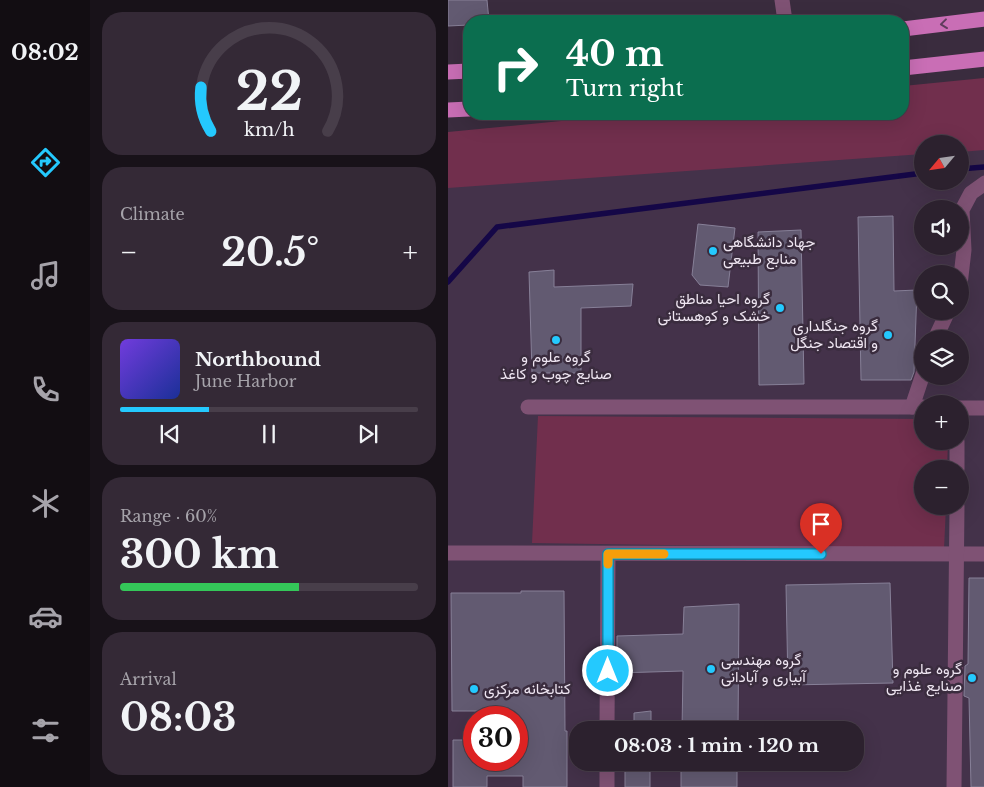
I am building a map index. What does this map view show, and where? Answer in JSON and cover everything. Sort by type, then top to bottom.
[{"type":"main road","points":[[909,28],[984,19]]},
{"type":"main road","points":[[909,67],[984,59]]},
{"type":"main road","points":[[448,72],[463,71]]},
{"type":"main road","points":[[448,110],[463,109]]},
{"type":"street","points":[[782,0],[784,15]]},
{"type":"street","points":[[962,265],[964,250],[962,210],[971,193],[984,183]]},
{"type":"street","points":[[528,407],[914,407]]},
{"type":"street","points":[[969,408],[984,408]]},
{"type":"street","points":[[954,787],[957,515]]},
{"type":"street","points":[[448,553],[984,554]]},
{"type":"street","points":[[607,721],[608,554]]},
{"type":"street","points":[[607,771],[607,787]]},
{"type":"shaded area","points":[[984,78],[984,150],[969,151],[969,135],[914,135],[914,155],[448,188],[448,132],[571,120],[909,120],[909,85]]},
{"type":"shaded area","points":[[984,97],[984,787],[448,787],[448,146],[818,120],[909,120],[909,113]]},
{"type":"shaded area","points":[[538,416],[914,419],[914,450],[948,450],[947,460],[914,460],[914,515],[946,515],[944,549],[532,543]]},
{"type":"building","points":[[448,0],[487,0],[488,15],[463,15],[463,25],[448,26]]},
{"type":"building","name":"گروه جنگلداری و اقتصاد جنگل","points":[[893,216],[894,291],[914,290],[914,320],[916,320],[916,330],[914,330],[914,372],[911,380],[861,380],[858,217]]},
{"type":"building","name":"جهاد دانشگاهی منابع طبیعی","points":[[698,224],[735,228],[728,287],[700,285],[692,275]]},
{"type":"building","name":"گروه احیا مناطق خشک و کوهستانی","points":[[801,230],[804,384],[759,385],[758,232]]},
{"type":"building","name":"گروه علوم و صنایع چوب و کاغذ","points":[[554,270],[554,287],[633,284],[631,306],[581,308],[581,373],[532,373],[529,272]]},
{"type":"building","name":"گروه علوم و صنایع غذایی","points":[[969,578],[985,578],[985,787],[971,787],[969,698],[964,696],[965,666],[968,664]]},
{"type":"building","points":[[890,583],[893,683],[788,685],[786,585]]},
{"type":"building","name":"کتابخانه مرکزی","points":[[521,591],[564,591],[567,787],[523,787],[523,776],[487,776],[487,787],[453,787],[453,740],[463,740],[463,771],[528,771],[528,706],[463,706],[463,711],[452,711],[451,593],[521,593]]},
{"type":"building","name":"گروه مهندسی آبیاری و آبادانی","points":[[739,604],[738,721],[682,721],[683,671],[617,673],[617,636],[683,634],[684,607]]},
{"type":"building","points":[[651,711],[651,721],[634,721],[634,713]]},
{"type":"building","points":[[625,771],[650,771],[650,787],[625,787]]},
{"type":"building","points":[[681,771],[737,771],[737,787],[681,787]]},
{"type":"waterway","points":[[969,168],[985,167]]},
{"type":"waterway","points":[[448,282],[497,227],[914,174]]},
{"type":"slow traffic","points":[[608,564],[608,554],[664,554]]},
{"type":"place","name":"جهاد دانشگاهی منابع طبیعی","points":[[713,251]]},
{"type":"place","name":"گروه احیا مناطق خشک و کوهستانی","points":[[780,308]]},
{"type":"place","name":"گروه جنگلداری و اقتصاد جنگل","points":[[888,335]]},
{"type":"place","name":"گروه علوم و صنایع چوب و کاغذ","points":[[556,340]]},
{"type":"place","name":"گروه مهندسی آبیاری و آبادانی","points":[[711,669]]},
{"type":"place","name":"گروه علوم و صنایع غذایی","points":[[972,678]]},
{"type":"place","name":"کتابخانه مرکزی","points":[[474,689]]},
{"type":"route","points":[[608,671],[608,554],[821,554]]}]
